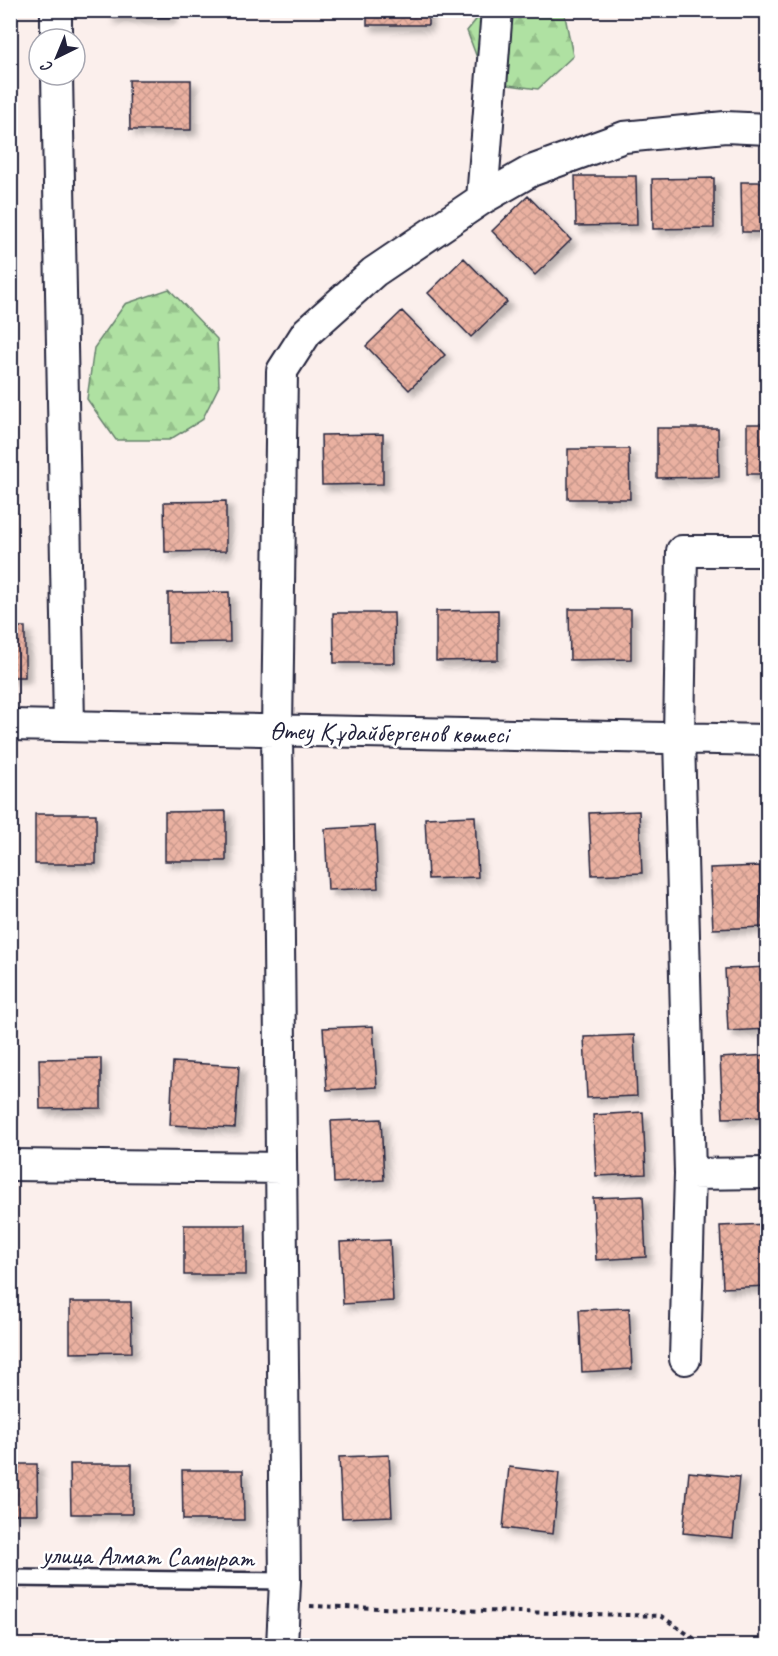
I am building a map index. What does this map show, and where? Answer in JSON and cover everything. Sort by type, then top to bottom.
[{"type":"street","points":[[56,10],[56,27]]},
{"type":"street","points":[[482,199],[497,10]]},
{"type":"street","points":[[57,87],[69,725]]},
{"type":"street","points":[[282,1646],[284,1593],[277,730],[282,371],[307,332],[374,272],[482,199],[531,171],[624,137],[725,127],[768,129]]},
{"type":"street","points":[[685,1359],[690,1174],[679,738],[682,551],[768,551]]},
{"type":"street","name":"Өтеу Құдайбергенов көшесі","points":[[10,725],[768,740]]},
{"type":"street","points":[[10,1165],[281,1167]]},
{"type":"street","points":[[690,1174],[768,1173]]},
{"type":"lane","name":"улица Алмат Самырат","points":[[10,1578],[284,1593]]},
{"type":"path","points":[[284,1593],[661,1616],[705,1646]]},
{"type":"green space","points":[[483,11],[564,11],[573,56],[538,89],[486,82],[467,31]]},
{"type":"green space","points":[[169,289],[217,339],[219,386],[202,420],[169,440],[116,440],[87,399],[94,348],[125,304]]},
{"type":"building","points":[[109,10],[171,10],[171,17],[109,17]]},
{"type":"building","points":[[367,10],[428,10],[428,25],[367,25]]},
{"type":"building","points":[[129,80],[191,80],[191,130],[130,130]]},
{"type":"building","points":[[575,176],[636,176],[637,225],[576,226]]},
{"type":"building","points":[[714,178],[714,228],[653,229],[652,179]]},
{"type":"building","points":[[741,182],[768,182],[768,232],[742,232]]},
{"type":"building","points":[[528,196],[571,240],[535,275],[492,231]]},
{"type":"building","points":[[464,258],[507,302],[471,337],[428,293]]},
{"type":"building","points":[[402,311],[445,355],[409,390],[366,346]]},
{"type":"building","points":[[747,424],[768,424],[768,474],[747,474]]},
{"type":"building","points":[[657,428],[718,428],[719,477],[657,478]]},
{"type":"building","points":[[383,434],[383,484],[322,485],[321,435]]},
{"type":"building","points":[[568,449],[629,449],[630,499],[568,499]]},
{"type":"building","points":[[226,501],[226,551],[165,552],[164,502]]},
{"type":"building","points":[[229,592],[230,642],[168,643],[168,593]]},
{"type":"building","points":[[569,609],[631,609],[631,659],[570,660]]},
{"type":"building","points":[[498,610],[498,660],[436,661],[436,611]]},
{"type":"building","points":[[333,613],[394,613],[395,663],[334,663]]},
{"type":"building","points":[[10,627],[25,627],[25,677],[10,677]]},
{"type":"building","points":[[226,811],[226,861],[165,861],[165,812]]},
{"type":"building","points":[[639,811],[642,873],[592,875],[589,813]]},
{"type":"building","points":[[35,814],[96,814],[96,864],[35,864]]},
{"type":"building","points":[[475,816],[478,877],[428,879],[425,818]]},
{"type":"building","points":[[375,826],[378,888],[328,890],[325,829]]},
{"type":"building","points":[[760,866],[763,927],[713,929],[710,868]]},
{"type":"building","points":[[768,967],[768,1029],[728,1031],[725,969]]},
{"type":"building","points":[[373,1026],[377,1087],[327,1090],[323,1028]]},
{"type":"building","points":[[634,1035],[637,1096],[587,1098],[584,1037]]},
{"type":"building","points":[[768,1055],[768,1117],[723,1118],[720,1058]]},
{"type":"building","points":[[101,1058],[101,1108],[40,1109],[39,1059]]},
{"type":"building","points":[[173,1062],[239,1066],[235,1128],[170,1125]]},
{"type":"building","points":[[643,1112],[646,1174],[596,1176],[593,1115]]},
{"type":"building","points":[[381,1119],[384,1180],[334,1183],[331,1121]]},
{"type":"building","points":[[643,1196],[646,1257],[596,1260],[593,1198]]},
{"type":"building","points":[[768,1224],[768,1286],[723,1288],[720,1226]]},
{"type":"building","points":[[184,1225],[246,1225],[246,1275],[184,1275]]},
{"type":"building","points":[[390,1240],[393,1301],[343,1304],[340,1242]]},
{"type":"building","points":[[70,1302],[131,1302],[132,1352],[70,1353]]},
{"type":"building","points":[[629,1308],[632,1369],[582,1372],[579,1310]]},
{"type":"building","points":[[389,1455],[392,1516],[342,1518],[339,1457]]},
{"type":"building","points":[[10,1464],[37,1464],[38,1514],[10,1514]]},
{"type":"building","points":[[70,1464],[132,1464],[132,1514],[71,1514]]},
{"type":"building","points":[[509,1467],[559,1473],[553,1534],[503,1528]]},
{"type":"building","points":[[182,1470],[243,1470],[244,1520],[183,1520]]},
{"type":"building","points":[[689,1472],[739,1477],[733,1538],[683,1533]]}]
